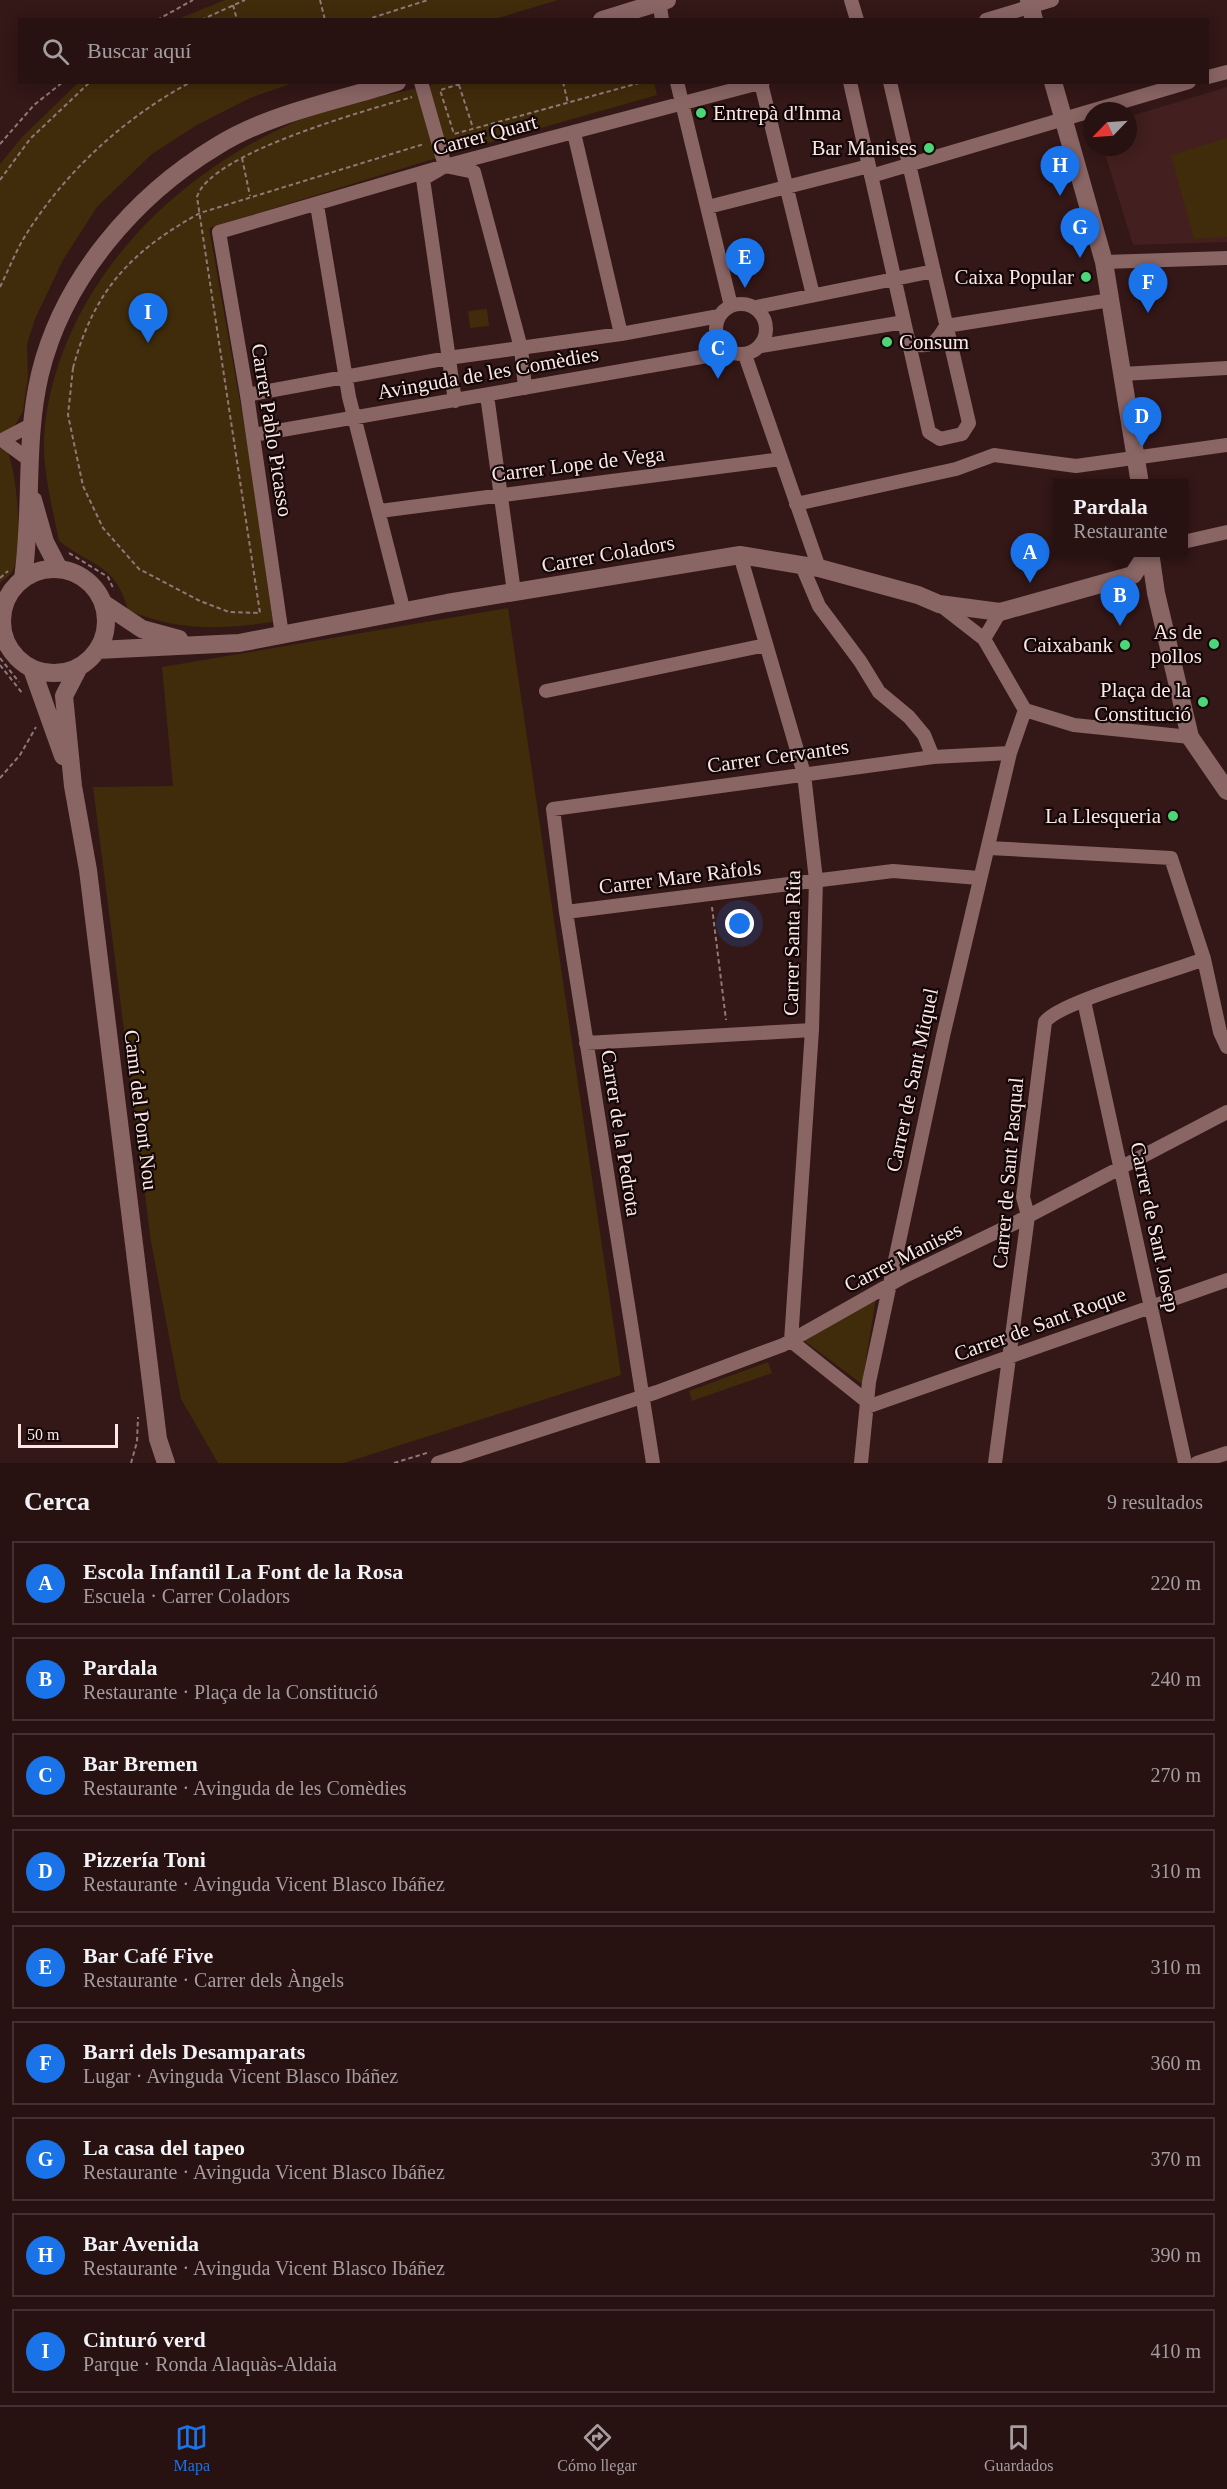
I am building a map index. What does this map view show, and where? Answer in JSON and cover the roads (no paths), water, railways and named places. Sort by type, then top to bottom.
[{"type":"street","points":[[851,0],[856,18]]},
{"type":"street","points":[[992,18],[1052,0]]},
{"type":"street","points":[[610,18],[662,5]]},
{"type":"street","points":[[1209,77],[1227,72]]},
{"type":"street","points":[[23,578],[27,547],[28,459],[44,362],[55,330],[80,282],[111,235],[160,186],[217,145],[269,122],[391,84]]},
{"type":"street","points":[[422,84],[445,166]]},
{"type":"street","points":[[678,84],[731,306]]},
{"type":"street","name":"Carrer Quart","points":[[219,232],[445,166],[682,102],[758,84]]},
{"type":"street","points":[[762,84],[813,295]]},
{"type":"street","points":[[850,84],[929,432],[940,439],[962,434],[969,423],[890,84]]},
{"type":"street","points":[[1054,84],[1104,262],[1139,479]]},
{"type":"street","points":[[708,207],[786,187],[909,165],[1182,84]]},
{"type":"street","points":[[574,133],[621,334]]},
{"type":"street","points":[[455,400],[447,358],[423,179],[445,166],[474,172],[521,348],[525,388]]},
{"type":"street","points":[[317,205],[345,377],[404,612]]},
{"type":"street","name":"Carrer Pablo Picasso","points":[[219,232],[247,395],[282,635]]},
{"type":"street","points":[[1104,262],[1227,258]]},
{"type":"street","points":[[904,322],[761,346],[745,355],[730,352],[721,344],[717,334],[719,316],[731,306],[742,304],[756,307],[934,271]]},
{"type":"street","points":[[946,326],[1110,300]]},
{"type":"street","points":[[756,307],[765,326],[766,337],[761,346]]},
{"type":"street","name":"Avinguda de les Comèdies","points":[[247,395],[447,358],[621,334],[719,316]]},
{"type":"street","points":[[909,342],[920,346],[937,342],[946,326]]},
{"type":"street","name":"Avinguda de les Comèdies","points":[[253,435],[730,352]]},
{"type":"street","points":[[745,355],[796,504],[819,606],[860,660],[879,692],[909,717],[924,735],[933,757]]},
{"type":"street","points":[[1122,374],[1227,368]]},
{"type":"street","points":[[487,394],[514,592]]},
{"type":"street","points":[[28,459],[1,440],[32,425]]},
{"type":"street","points":[[796,504],[956,469],[994,455],[1076,466],[1227,446]]},
{"type":"street","name":"Carrer Lope de Vega","points":[[380,511],[781,459]]},
{"type":"street","points":[[28,479],[45,542],[59,568]]},
{"type":"street","points":[[1188,541],[1227,532]]},
{"type":"street","name":"Carrer Coladors","points":[[198,644],[239,643],[514,592],[740,555],[811,567],[918,595],[939,604],[1000,612],[1133,576]]},
{"type":"street","name":"Carrer Santa Rita","points":[[740,555],[804,774],[816,880],[812,1030],[791,1341]]},
{"type":"street","points":[[1146,557],[1133,576],[1145,583],[1160,607]]},
{"type":"street","points":[[1150,557],[1190,737],[1227,791]]},
{"type":"street","points":[[109,597],[104,635],[98,650],[79,667],[64,672],[47,673],[32,669],[18,659],[8,646],[1,631],[4,594],[23,578],[46,569],[59,568],[86,579],[109,597],[142,629],[198,644]]},
{"type":"street","points":[[939,604],[984,639],[1025,710],[1074,725],[1190,737]]},
{"type":"street","points":[[984,639],[1000,612]]},
{"type":"street","points":[[98,650],[198,644]]},
{"type":"street","points":[[546,691],[766,645]]},
{"type":"street","name":"Camí del Pont Nou","points":[[79,667],[64,696],[73,786],[88,870],[158,1439],[166,1463]]},
{"type":"street","name":"Camí del Pont Nou","points":[[32,669],[73,786]]},
{"type":"street","name":"Carrer de Sant Miquel","points":[[861,1463],[866,1403],[890,1285],[979,878],[989,848],[1010,753],[1025,710]]},
{"type":"street","name":"Carrer Cervantes","points":[[553,809],[933,757],[1010,753]]},
{"type":"street","name":"Carrer de la Pedrota","points":[[553,809],[586,1043],[653,1463]]},
{"type":"street","points":[[989,848],[1171,858],[1204,959],[1220,1032],[1227,1047]]},
{"type":"street","name":"Carrer Mare Ràfols","points":[[566,912],[893,871],[979,878]]},
{"type":"street","name":"Carrer de Sant Pasqual","points":[[995,1463],[1028,1216],[1023,1197],[1045,1022],[1050,1015],[1084,1001],[1204,959]]},
{"type":"street","name":"Carrer de Sant Josep","points":[[1084,1001],[1185,1463]]},
{"type":"street","points":[[586,1043],[812,1030]]},
{"type":"street","name":"Carrer Manises","points":[[438,1463],[642,1398],[791,1341],[890,1285],[1227,1112]]},
{"type":"street","name":"Carrer de Sant Roque","points":[[866,1403],[1010,1357],[1227,1280]]},
{"type":"street","points":[[791,1341],[866,1403]]},
{"type":"street","name":"Camí del Pont Nou","points":[[151,1463],[158,1439]]},
{"type":"street","points":[[1197,1463],[1227,1453]]},
{"type":"place","name":"Entrepà d'Inma","points":[[701,113]]},
{"type":"place","name":"Bar Manises","points":[[929,148]]},
{"type":"place","name":"Bar Avenida","points":[[1060,196]]},
{"type":"place","name":"La casa del tapeo","points":[[1080,258]]},
{"type":"place","name":"Caixa Popular","points":[[1086,277]]},
{"type":"place","name":"Bar Café Five","points":[[745,288]]},
{"type":"place","name":"Barri dels Desamparats","points":[[1148,313]]},
{"type":"place","name":"Consum","points":[[887,342]]},
{"type":"place","name":"Cinturó verd","points":[[148,343]]},
{"type":"place","name":"Bar Bremen","points":[[718,379]]},
{"type":"place","name":"Pizzería Toni","points":[[1142,447]]},
{"type":"place","name":"Escola Infantil La Font de la Rosa","points":[[1030,583]]},
{"type":"place","name":"Pardala","points":[[1120,626]]},
{"type":"place","name":"As de pollos","points":[[1214,644]]},
{"type":"place","name":"Caixabank","points":[[1125,645]]},
{"type":"place","name":"Plaça de la Constitució","points":[[1203,702]]},
{"type":"place","name":"La Llesqueria","points":[[1173,816]]}]
